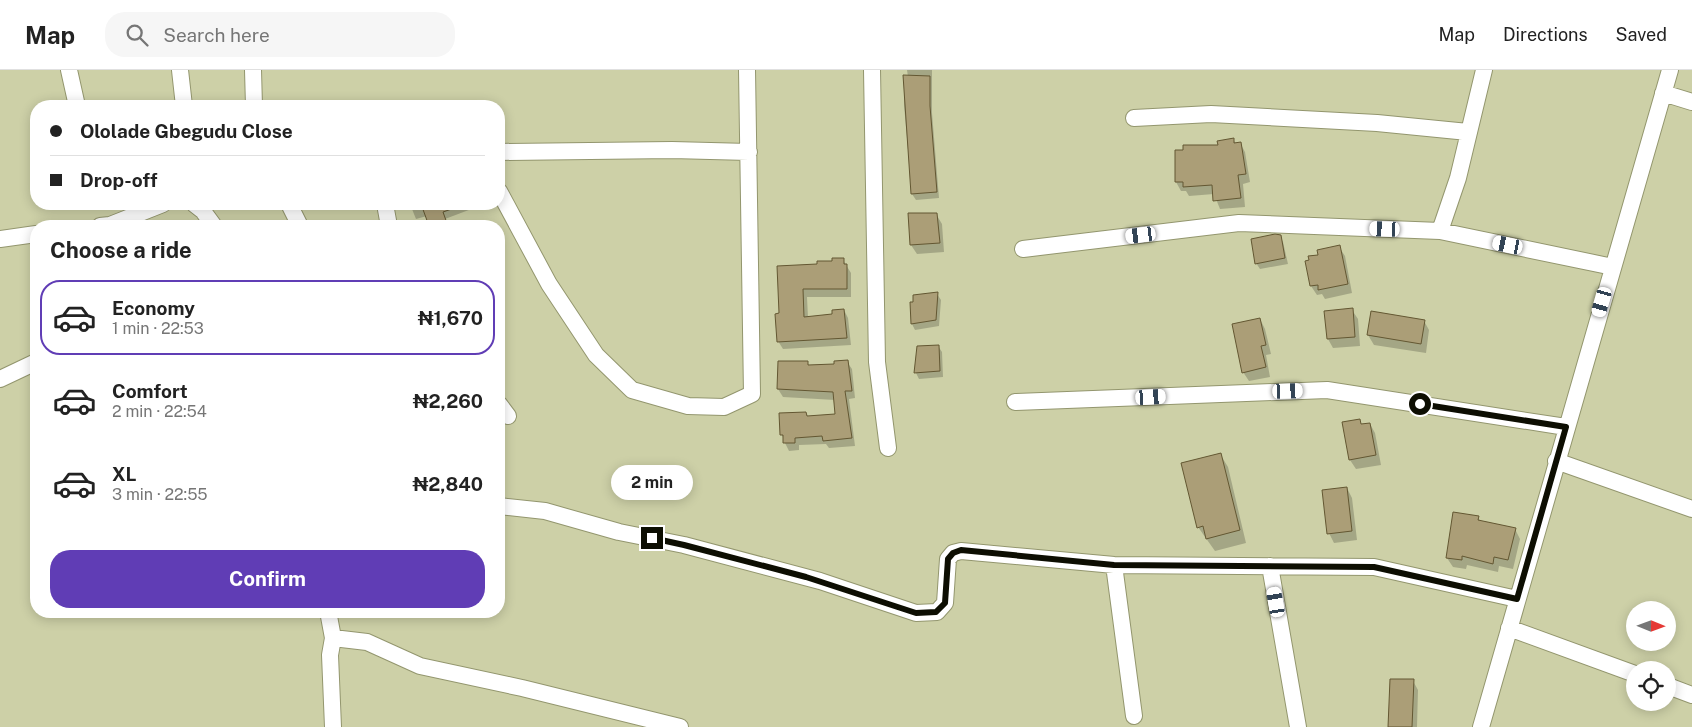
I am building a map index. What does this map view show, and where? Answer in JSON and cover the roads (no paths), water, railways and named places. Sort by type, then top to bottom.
[{"type":"street","points":[[69,70],[76,100]]},
{"type":"street","points":[[180,70],[183,100]]},
{"type":"street","points":[[253,70],[254,100]]},
{"type":"street","points":[[505,202],[549,284],[596,355],[632,390],[688,406],[724,407],[752,394],[748,70]]},
{"type":"street","points":[[872,70],[877,362],[888,448]]},
{"type":"street","points":[[1440,231],[1458,178],[1484,70]]},
{"type":"street","points":[[1480,727],[1670,70]]},
{"type":"street","points":[[1663,92],[1692,102]]},
{"type":"street","points":[[1134,118],[1210,114],[1377,123],[1468,132]]},
{"type":"street","points":[[505,152],[672,150],[749,152]]},
{"type":"street","points":[[123,220],[148,210]]},
{"type":"street","points":[[202,210],[210,220]]},
{"type":"street","points":[[1023,249],[1239,223],[1440,231],[1613,267]]},
{"type":"street","points":[[0,239],[30,235]]},
{"type":"street","points":[[0,380],[30,365]]},
{"type":"street","points":[[1015,402],[1327,390],[1566,427]]},
{"type":"street","points":[[1556,461],[1692,509]]},
{"type":"street","points":[[505,507],[545,510],[619,532],[684,545],[820,582],[916,613],[936,612],[945,603],[948,559],[953,553],[961,550],[1114,565],[1374,567],[1517,599]]},
{"type":"street","points":[[1114,565],[1134,716]]},
{"type":"street","points":[[1270,566],[1298,727]]},
{"type":"street","points":[[329,618],[332,638],[330,655],[333,727]]},
{"type":"street","points":[[1509,628],[1626,671]]},
{"type":"street","points":[[332,638],[367,642],[420,666],[680,727]]},
{"type":"street","points":[[1676,689],[1692,695]]}]
